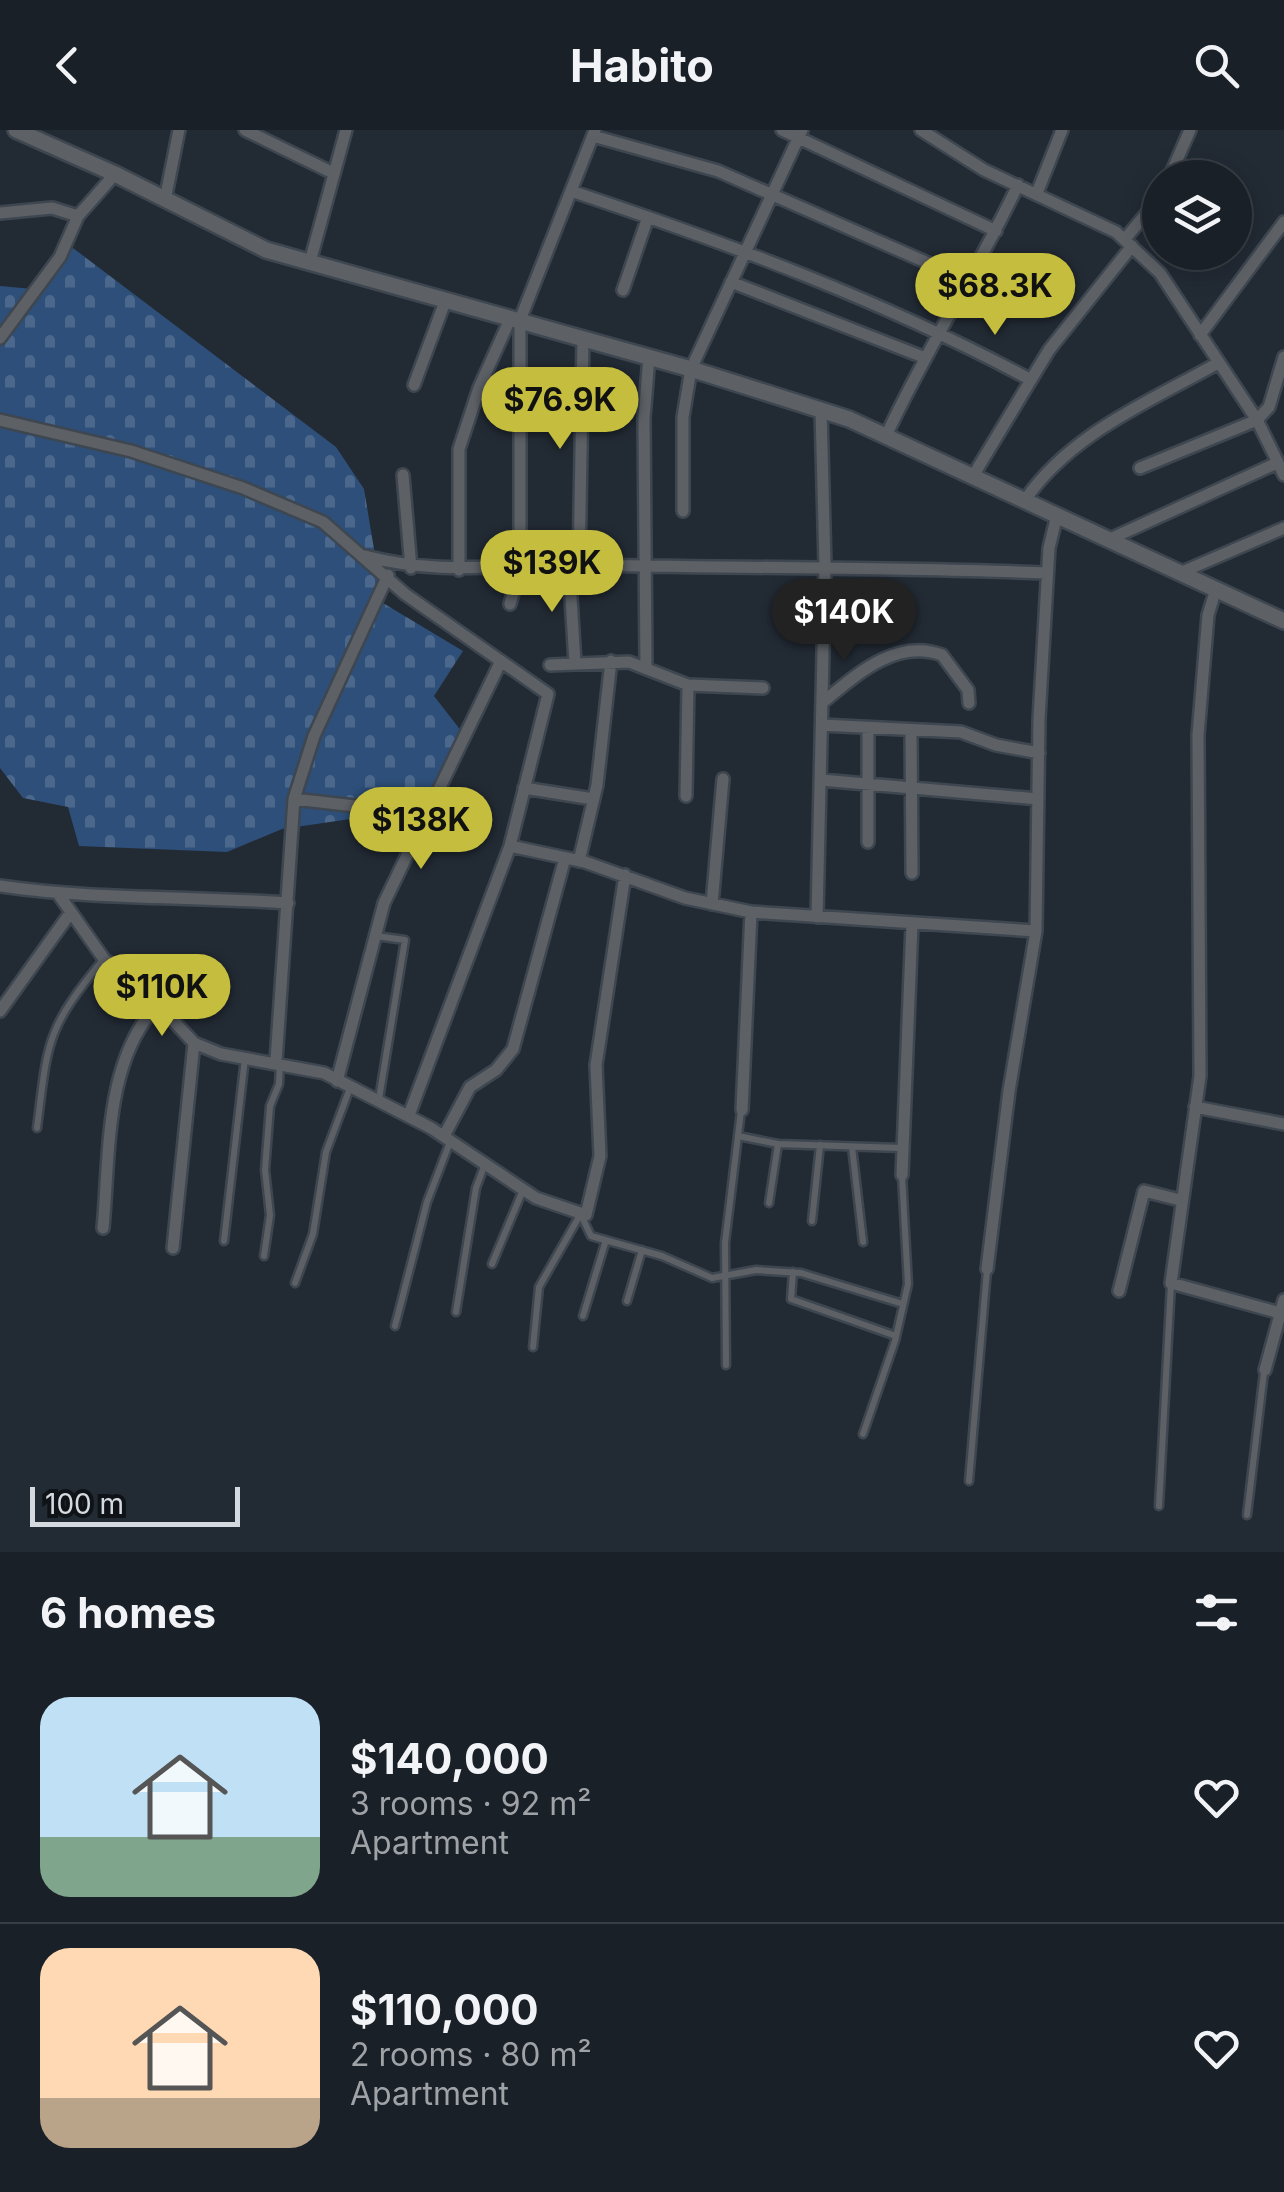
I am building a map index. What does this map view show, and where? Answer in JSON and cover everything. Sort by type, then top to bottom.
[{"type":"street","points":[[16,130],[115,174],[266,250],[691,369],[821,410],[1026,500],[1284,622]]},
{"type":"street","points":[[165,200],[178,130]]},
{"type":"street","points":[[246,130],[332,172]]},
{"type":"street","points":[[310,262],[346,130]]},
{"type":"street","points":[[782,130],[800,134],[996,231]]},
{"type":"street","points":[[921,130],[942,135],[984,170],[1129,242],[1160,272],[1257,420],[1281,469],[1110,540]]},
{"type":"street","points":[[1037,194],[1062,130]]},
{"type":"street","points":[[1177,160],[1190,130]]},
{"type":"street","points":[[459,570],[460,449],[469,414],[515,319],[594,133],[772,193],[969,281]]},
{"type":"street","points":[[683,511],[683,416],[691,369],[800,134]]},
{"type":"street","points":[[0,338],[60,257],[78,216],[115,174]]},
{"type":"street","points":[[886,436],[922,357],[969,281],[1018,185]]},
{"type":"street","points":[[571,191],[746,250],[940,331],[1031,380]]},
{"type":"street","points":[[0,213],[52,208],[78,216]]},
{"type":"street","points":[[623,290],[648,217]]},
{"type":"street","points":[[1200,335],[1284,222]]},
{"type":"street","points":[[973,476],[1049,350],[1142,223]]},
{"type":"street","points":[[731,282],[922,357]]},
{"type":"street","points":[[414,385],[446,299]]},
{"type":"street","points":[[510,604],[520,569],[515,319]]},
{"type":"street","points":[[575,663],[574,565],[583,339]]},
{"type":"street","points":[[1140,468],[1257,420],[1269,407],[1284,356]]},
{"type":"street","points":[[646,665],[644,418],[649,357]]},
{"type":"street","points":[[1026,500],[1046,470],[1078,442],[1218,363]]},
{"type":"street","points":[[817,917],[825,564],[821,410]]},
{"type":"street","points":[[0,420],[131,452],[244,488],[323,522],[386,578],[548,694],[510,846],[409,1114]]},
{"type":"street","points":[[403,475],[411,568]]},
{"type":"street","points":[[988,1269],[1036,931],[1048,573],[1058,515]]},
{"type":"street","points":[[1182,572],[1284,528]]},
{"type":"street","points":[[361,554],[411,568],[459,570],[574,565],[825,564],[1048,573]]},
{"type":"street","points":[[278,1061],[294,800],[314,736],[393,563]]},
{"type":"street","points":[[1216,589],[1208,615],[1198,734],[1200,1076],[1171,1283],[1282,1306],[1264,1370]]},
{"type":"street","points":[[822,702],[875,662],[918,651],[942,655],[968,690],[969,703]]},
{"type":"street","points":[[336,1081],[384,903],[502,661]]},
{"type":"street","points":[[579,861],[594,799],[612,661]]},
{"type":"street","points":[[550,665],[612,661],[646,665],[688,685],[763,688]]},
{"type":"street","points":[[686,796],[688,685]]},
{"type":"street","points":[[822,726],[961,732],[1039,753]]},
{"type":"street","points":[[868,728],[868,842]]},
{"type":"street","points":[[911,730],[912,874]]},
{"type":"street","points":[[712,904],[724,779]]},
{"type":"street","points":[[821,780],[1038,799]]},
{"type":"street","points":[[524,788],[594,799]]},
{"type":"street","points":[[294,800],[425,814]]},
{"type":"street","points":[[510,846],[579,861],[712,904],[751,912],[1036,931]]},
{"type":"street","points":[[447,1138],[470,1087],[496,1070],[513,1050],[565,858]]},
{"type":"street","points":[[60,895],[104,959],[158,1004],[194,1044],[221,1054],[324,1072],[409,1114],[523,1188],[586,1216],[600,1156],[596,1065],[625,875]]},
{"type":"street","points":[[0,886],[60,895],[174,894],[288,903]]},
{"type":"street","points":[[0,1011],[71,912]]},
{"type":"street","points":[[742,1110],[751,912]]},
{"type":"street","points":[[902,1175],[912,924]]},
{"type":"street","points":[[103,1228],[117,1085],[132,1036],[158,1004]]},
{"type":"street","points":[[173,1248],[194,1044]]},
{"type":"street","points":[[1195,1107],[1284,1124]]},
{"type":"street","points":[[1118,1291],[1144,1191],[1180,1200]]},
{"type":"lane","points":[[375,936],[405,940],[379,1098]]},
{"type":"lane","points":[[37,1128],[48,1041],[64,1006],[104,959]]},
{"type":"lane","points":[[224,1240],[245,1057]]},
{"type":"lane","points":[[264,1256],[270,1216],[265,1170],[270,1106],[279,1084],[278,1061]]},
{"type":"lane","points":[[295,1283],[314,1234],[326,1152],[350,1086]]},
{"type":"lane","points":[[726,1366],[725,1243],[742,1110]]},
{"type":"lane","points":[[738,1136],[778,1144],[903,1148]]},
{"type":"lane","points":[[395,1326],[447,1138]]},
{"type":"lane","points":[[769,1203],[778,1144]]},
{"type":"lane","points":[[812,1221],[820,1145]]},
{"type":"lane","points":[[852,1147],[863,1242]]},
{"type":"lane","points":[[456,1312],[476,1188],[485,1163]]},
{"type":"lane","points":[[863,1434],[896,1336],[908,1284],[902,1175]]},
{"type":"lane","points":[[492,1264],[523,1188]]},
{"type":"lane","points":[[580,1214],[591,1236],[642,1250],[712,1278],[756,1270],[793,1272],[903,1304]]},
{"type":"lane","points":[[533,1347],[539,1287],[580,1214]]},
{"type":"lane","points":[[584,1316],[606,1240]]},
{"type":"lane","points":[[627,1301],[642,1250]]},
{"type":"lane","points":[[969,1481],[988,1269]]},
{"type":"lane","points":[[793,1272],[791,1299],[896,1336]]},
{"type":"lane","points":[[1159,1506],[1171,1283]]},
{"type":"lane","points":[[1247,1515],[1264,1370]]},
{"type":"green space","points":[[73,248],[336,447],[364,489],[383,603],[463,651],[434,696],[462,732],[419,809],[282,829],[227,852],[79,846],[68,807],[23,798],[0,768],[0,286],[33,289]]}]
